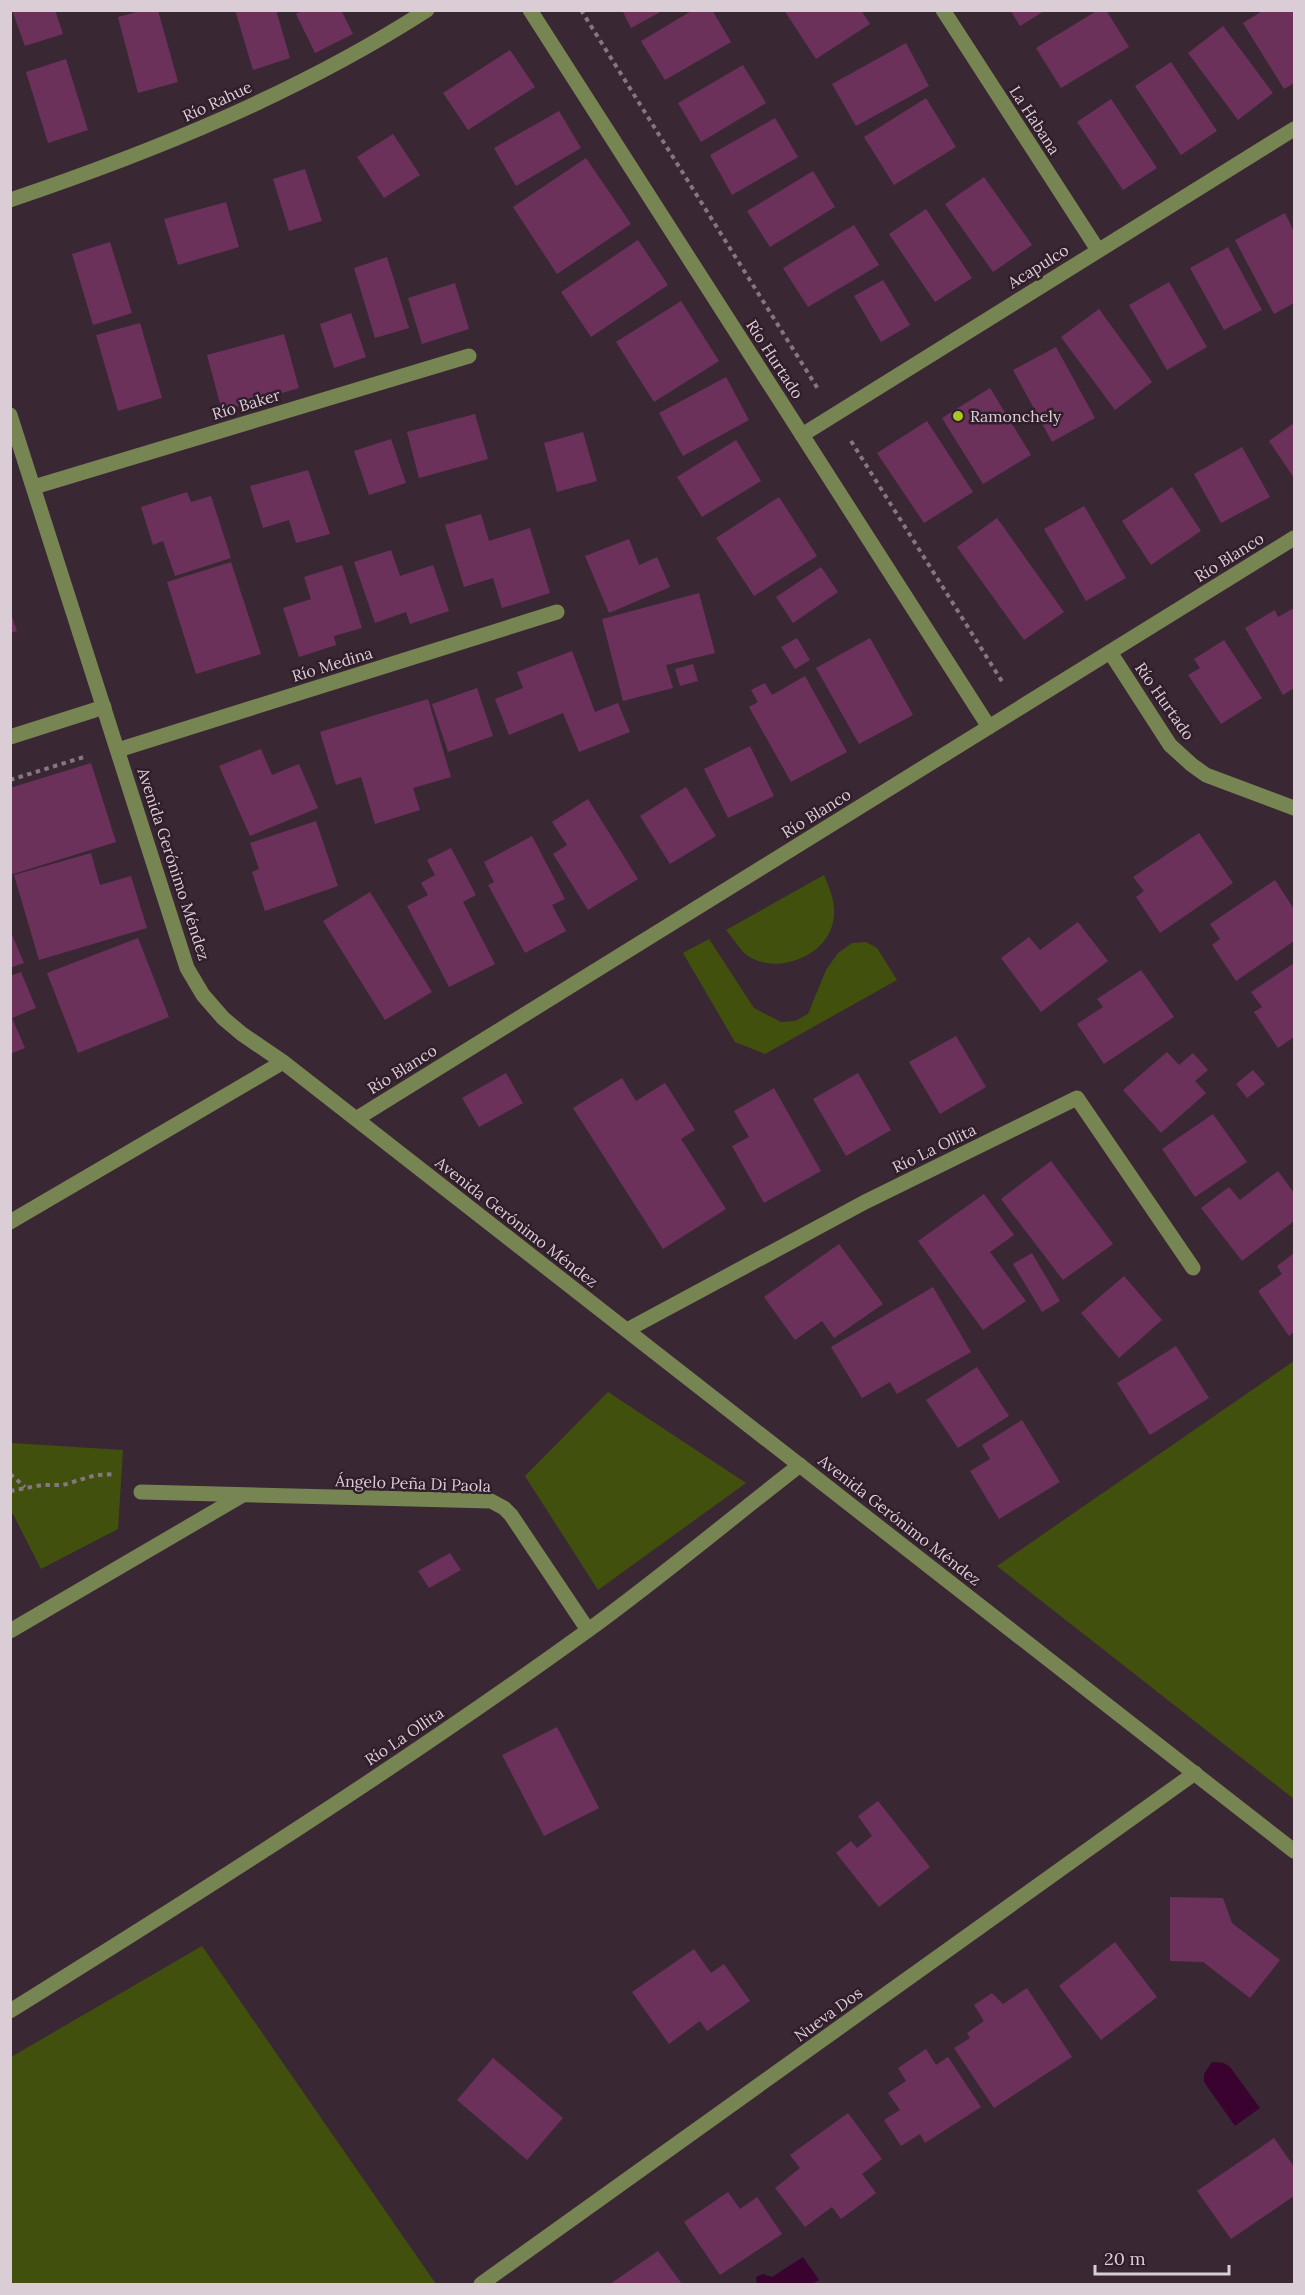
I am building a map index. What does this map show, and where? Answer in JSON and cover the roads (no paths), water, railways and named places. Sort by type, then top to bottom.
[{"type":"street","name":"Río Rahue","points":[[10,200],[111,165],[242,110],[338,62],[428,10]]},
{"type":"street","name":"Río Hurtado","points":[[530,10],[989,727]]},
{"type":"street","name":"La Habana","points":[[943,10],[1098,250]]},
{"type":"street","name":"Acapulco","points":[[802,435],[1294,129]]},
{"type":"street","name":"Río Baker","points":[[34,487],[469,356]]},
{"type":"street","name":"Avenida Gerónimo Méndez","points":[[10,415],[188,968],[203,995],[223,1018],[283,1062],[1294,1851]]},
{"type":"street","name":"Río Blanco","points":[[356,1119],[1294,538]]},
{"type":"street","name":"Río Medina","points":[[117,749],[557,612]]},
{"type":"street","name":"Río Hurtado","points":[[1110,652],[1170,745],[1192,765],[1206,775],[1294,808]]},
{"type":"street","points":[[10,737],[104,707]]},
{"type":"street","points":[[10,1222],[283,1062]]},
{"type":"street","name":"Río La Ollita","points":[[627,1330],[865,1202],[1077,1098],[1193,1268]]},
{"type":"street","name":"Río La Ollita","points":[[10,2010],[211,1886],[396,1763],[588,1630],[800,1465]]},
{"type":"street","name":"Ángelo Peña Di Paola","points":[[141,1492],[491,1501],[511,1515],[588,1630]]},
{"type":"street","points":[[10,1631],[243,1495]]},
{"type":"street","name":"Nueva Dos","points":[[481,2284],[1195,1773]]},
{"type":"place","name":"Ramonchely","points":[[958,416]]}]
